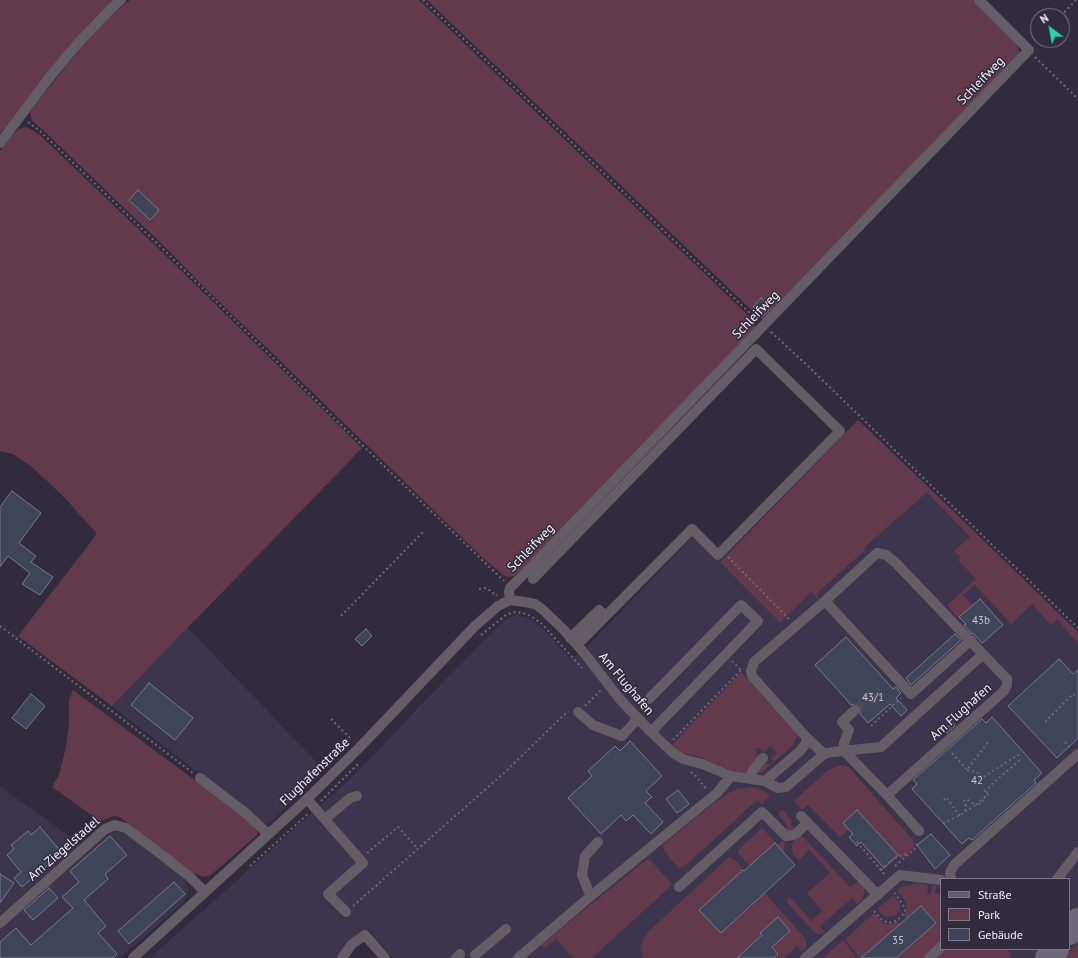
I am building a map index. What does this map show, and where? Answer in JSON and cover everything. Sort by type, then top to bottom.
[{"type":"street","points":[[0,143],[53,73],[80,41],[111,9],[122,0]]},
{"type":"street","points":[[979,0],[1029,50]]},
{"type":"street","name":"Schleifweg","points":[[510,600],[510,588],[706,383],[763,326],[1029,50]]},
{"type":"street","points":[[533,579],[756,349],[840,431],[718,555],[692,529],[574,642]]},
{"type":"street","points":[[877,553],[886,555],[895,562],[983,654],[881,747],[824,754],[807,738],[752,676],[751,671],[754,662],[825,601],[877,553]]},
{"type":"street","name":"Am Flughafen","points":[[510,600],[535,604],[542,609],[574,642],[638,719],[678,756],[731,776],[766,781],[778,788],[786,787],[824,754]]},
{"type":"street","name":"Flughafenstraße","points":[[132,958],[307,799],[360,747],[475,626],[498,606],[510,600]]},
{"type":"street","points":[[825,601],[911,694],[970,640]]},
{"type":"street","points":[[649,699],[742,605],[758,621],[651,732]]},
{"type":"street","name":"Am Flughafen","points":[[887,795],[1004,691],[1007,685],[1007,679],[983,654]]},
{"type":"street","points":[[855,710],[842,722],[849,730],[844,743],[844,751],[887,795],[919,831]]},
{"type":"street","points":[[574,711],[593,725],[622,736],[638,719]]},
{"type":"street","points":[[766,781],[799,752],[805,745],[807,738]]},
{"type":"street","points":[[951,878],[950,873],[954,865],[1078,754]]},
{"type":"street","points":[[750,779],[753,770],[763,758]]},
{"type":"street","points":[[518,958],[592,895],[717,793],[731,776]]},
{"type":"street","points":[[200,778],[248,815],[268,834]]},
{"type":"street","points":[[325,819],[350,798],[358,796]]},
{"type":"street","points":[[307,799],[363,863],[328,894],[346,912]]},
{"type":"street","points":[[679,887],[762,812],[786,836],[796,833],[804,820],[878,895]]},
{"type":"street","name":"Am Ziegelstadel","points":[[0,923],[105,829],[115,824],[126,828],[158,852],[189,876],[205,892]]},
{"type":"street","points":[[592,895],[588,890],[582,875],[585,856],[598,842]]},
{"type":"street","points":[[1058,878],[1078,852]]},
{"type":"street","points":[[805,958],[900,876],[940,880]]},
{"type":"street","points":[[476,955],[506,929]]},
{"type":"street","points":[[342,958],[352,944],[365,935],[385,958]]},
{"type":"street","points":[[929,958],[940,948]]},
{"type":"path","points":[[422,0],[763,326],[809,367],[1078,628]]},
{"type":"path","points":[[1068,8],[1076,0]]},
{"type":"path","points":[[1029,50],[1078,99]]},
{"type":"path","points":[[20,116],[40,131],[164,250],[334,418],[510,588]]},
{"type":"path","points":[[341,616],[423,532]]},
{"type":"path","points":[[722,551],[790,620]]},
{"type":"path","points":[[480,589],[486,588],[492,591],[496,596],[500,594]]},
{"type":"path","points":[[481,636],[506,615],[514,612],[523,612],[542,624],[586,672]]},
{"type":"path","points":[[0,626],[200,778]]},
{"type":"path","points":[[670,744],[741,670],[725,655]]},
{"type":"path","points":[[346,912],[607,683]]},
{"type":"path","points":[[1045,722],[1073,694],[1077,698]]},
{"type":"path","points":[[872,726],[902,697]]},
{"type":"path","points":[[331,719],[352,740]]},
{"type":"path","points":[[967,770],[989,741]]},
{"type":"path","points":[[943,823],[961,815],[974,806],[982,804],[990,786],[1021,759],[1018,755],[982,778],[978,773],[967,770],[952,753]]},
{"type":"path","points":[[689,770],[710,793]]},
{"type":"path","points":[[944,800],[946,797],[959,815],[965,811],[966,806],[964,801],[966,799],[975,805],[988,795],[984,790]]},
{"type":"path","points":[[360,859],[398,826],[418,849]]},
{"type":"path","points":[[891,869],[916,848],[919,831]]},
{"type":"path","points":[[857,842],[885,874]]},
{"type":"path","points":[[881,870],[898,856],[909,854]]},
{"type":"path","points":[[867,904],[881,919],[888,923],[896,921],[901,917],[905,911],[904,905],[888,886]]},
{"type":"shaded area","points":[[921,480],[1078,632],[1078,958],[393,958],[366,928],[348,942],[336,958],[150,958],[348,781],[505,620],[517,615],[529,618],[541,627],[571,659],[589,645],[694,535],[780,623]]},
{"type":"shaded area","points":[[188,628],[323,769],[270,823],[263,823],[112,706]]},
{"type":"shaded area","points":[[0,786],[80,844],[0,916]]},
{"type":"shaded area","points":[[114,829],[124,832],[185,879],[188,886],[188,894],[183,903],[120,958],[0,958],[0,929],[106,834]]},
{"type":"green space","points":[[0,0],[114,0],[88,25],[69,47],[0,134]]},
{"type":"green space","points":[[130,0],[419,0],[751,318],[755,323],[755,328],[521,570],[514,576],[508,577],[503,575],[483,558],[204,287],[166,248],[32,121],[30,112],[66,66],[109,18]]},
{"type":"green space","points":[[427,0],[974,0],[1011,37],[1017,45],[1019,55],[764,319],[761,319]]},
{"type":"green space","points":[[26,127],[41,136],[158,248],[362,448],[112,706],[18,636],[97,534],[65,498],[32,467],[13,454],[0,451],[0,151],[14,133],[19,129]]},
{"type":"green space","points":[[858,420],[1078,632],[1078,643],[1057,619],[1051,625],[1032,604],[1011,624],[975,585],[963,595],[973,605],[958,618],[947,605],[976,579],[958,560],[960,557],[954,551],[970,537],[927,492],[864,548],[865,550],[816,594],[820,599],[819,600],[811,592],[780,623],[720,562]]},
{"type":"green space","points":[[741,672],[798,735],[793,745],[766,769],[755,774],[762,764],[770,764],[773,761],[771,758],[777,753],[771,746],[763,752],[759,747],[755,749],[758,756],[748,773],[745,773],[730,770],[694,755],[683,753],[675,749],[672,745]]},
{"type":"green space","points":[[73,690],[250,821],[257,831],[257,835],[218,869],[210,875],[204,877],[193,873],[120,817],[114,816],[100,821],[52,787],[59,775],[66,747],[69,722],[69,700]]},
{"type":"green space","points":[[840,765],[848,767],[852,771],[912,839],[915,848],[904,857],[901,859],[857,810],[843,823],[849,829],[840,837],[808,805],[802,810],[794,801],[828,770]]},
{"type":"green space","points":[[750,787],[766,792],[770,795],[762,804],[757,800],[685,866],[679,868],[665,852],[663,846],[664,844],[714,803],[729,793],[737,789]]},
{"type":"green space","points":[[782,810],[792,822],[790,824],[794,828],[790,831],[785,829],[788,826],[778,814]]},
{"type":"green space","points":[[762,828],[778,845],[784,840],[784,851],[783,852],[775,843],[750,866],[738,853],[738,851]]},
{"type":"green space","points":[[802,836],[850,887],[858,881],[864,887],[862,900],[857,904],[852,898],[820,926],[825,932],[821,934],[817,934],[813,931],[786,901],[790,897],[811,921],[822,911],[807,893],[830,873],[809,850],[799,860],[793,854],[792,844],[794,840]]},
{"type":"green space","points":[[729,857],[735,860],[743,870],[700,910],[721,933],[765,893],[804,937],[806,947],[802,952],[797,946],[784,958],[644,958],[642,956],[641,946],[643,939],[648,932]]},
{"type":"green space","points":[[647,859],[651,861],[672,885],[592,958],[573,958],[556,939],[544,948],[541,945]]},
{"type":"green space","points":[[914,884],[928,885],[927,893],[931,894],[932,886],[936,886],[935,893],[940,894],[940,945],[925,958],[896,958],[936,923],[921,906],[906,918],[904,915],[907,905],[905,900],[897,891],[901,887]]},
{"type":"green space","points":[[893,896],[900,903],[900,911],[895,916],[887,917],[879,911],[878,908]]},
{"type":"green space","points":[[874,913],[886,924],[898,922],[900,924],[860,958],[845,939]]},
{"type":"green space","points":[[843,940],[857,958],[823,958]]},
{"type":"green space","points":[[1078,942],[1078,958],[1065,958]]},
{"type":"green space","points":[[943,950],[1008,950],[1012,958],[934,958]]},
{"type":"building","points":[[138,190],[159,210],[150,220],[129,200]]},
{"type":"building","points":[[761,298],[771,308],[763,316],[753,307]]},
{"type":"building","points":[[12,491],[41,513],[19,543],[36,556],[31,562],[53,577],[40,595],[22,584],[30,573],[8,556],[0,567],[0,507]]},
{"type":"building","points":[[980,599],[1003,625],[982,643],[964,625],[966,624],[959,617]]},
{"type":"building","points":[[366,629],[372,636],[362,646],[355,639]]},
{"type":"building","points":[[955,634],[961,640],[911,685],[906,678]]},
{"type":"building","points":[[846,637],[893,689],[896,687],[901,693],[896,698],[907,710],[901,716],[890,704],[868,723],[860,714],[861,709],[859,705],[851,705],[815,665]]},
{"type":"building","points":[[1059,659],[1073,674],[1078,670],[1078,738],[1057,758],[1008,706]]},
{"type":"building","points":[[149,683],[193,718],[175,740],[131,705]]},
{"type":"building","points":[[31,694],[45,706],[26,729],[12,718]]},
{"type":"building","points":[[992,717],[1042,773],[1034,780],[1036,783],[972,840],[969,838],[962,844],[912,789],[917,784],[913,780],[982,719],[986,723]]},
{"type":"building","points":[[953,723],[955,726],[947,733],[944,730]]},
{"type":"building","points":[[630,741],[662,776],[646,791],[652,797],[645,803],[663,822],[651,834],[633,815],[626,821],[621,815],[601,834],[568,798],[592,776],[588,771],[615,746],[620,751]]},
{"type":"building","points":[[678,790],[689,804],[677,813],[666,799]]},
{"type":"building","points":[[857,810],[898,855],[884,868],[861,842],[857,846],[849,837],[853,834],[843,823]]},
{"type":"building","points":[[40,827],[62,853],[22,887],[14,878],[21,872],[7,855],[14,849],[11,845],[28,831],[31,835]]},
{"type":"building","points":[[931,834],[950,855],[935,869],[917,845]]},
{"type":"building","points":[[110,836],[127,855],[105,874],[108,879],[84,900],[106,926],[98,933],[117,954],[112,958],[0,958],[0,942],[16,928],[31,945],[73,908],[62,897],[79,882],[70,871]]},
{"type":"building","points":[[775,843],[795,865],[721,933],[699,910]]},
{"type":"building","points":[[0,874],[14,883],[0,903]]},
{"type":"building","points":[[174,882],[185,894],[129,944],[118,931]]},
{"type":"building","points":[[49,888],[58,898],[33,920],[24,910]]},
{"type":"building","points":[[921,906],[936,923],[896,958],[861,958]]},
{"type":"building","points":[[778,917],[790,931],[772,947],[778,954],[774,958],[737,958],[762,935],[760,933]]},
{"type":"taxiway","points":[[1070,931],[1078,921]]},
{"type":"taxiway","points":[[1048,958],[1055,950]]},
{"type":"tunnel","points":[[855,710],[879,689]]}]
